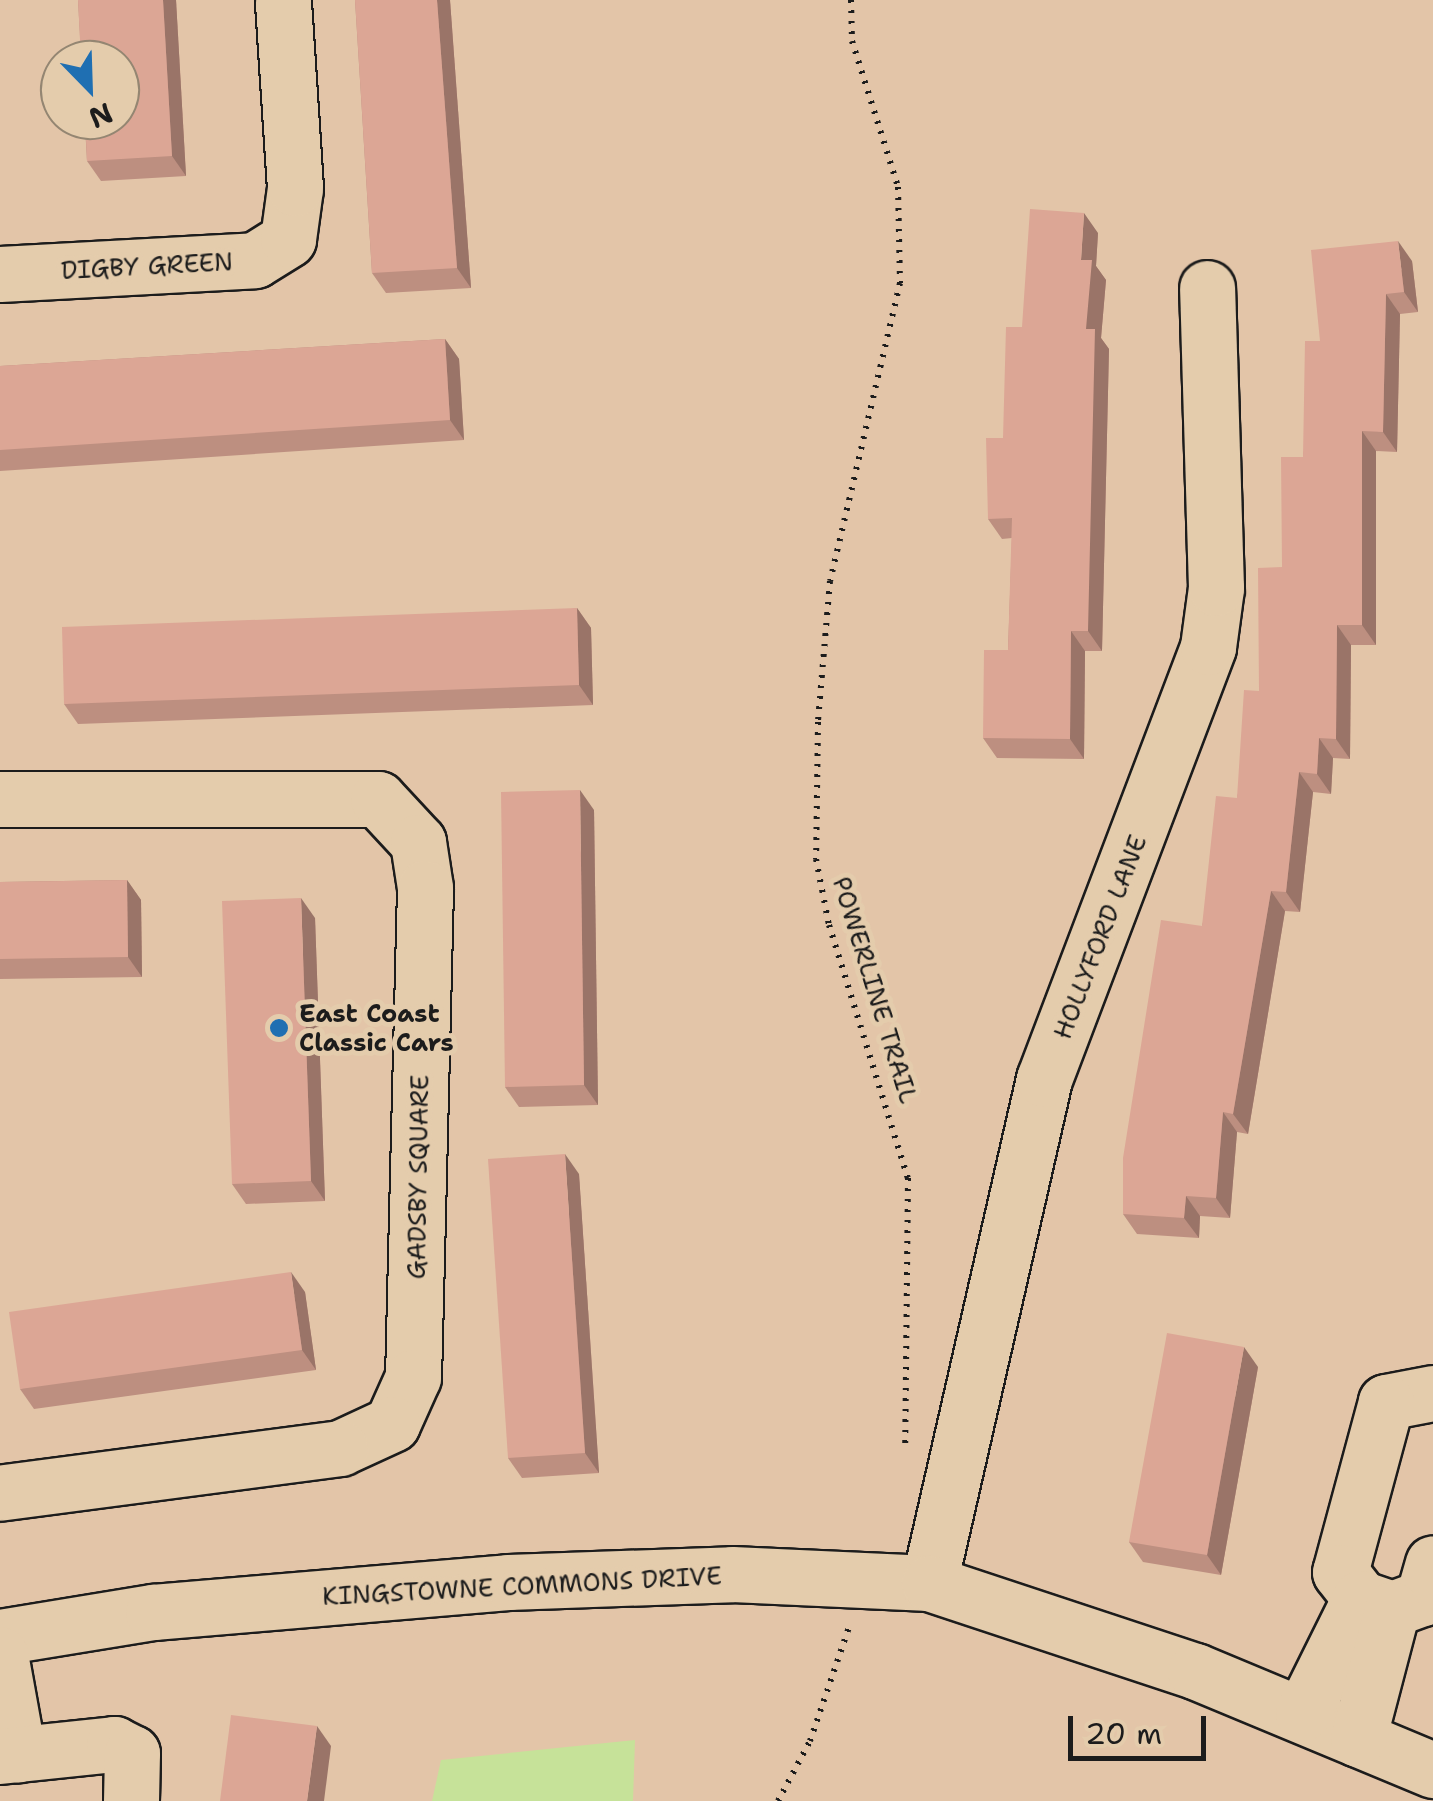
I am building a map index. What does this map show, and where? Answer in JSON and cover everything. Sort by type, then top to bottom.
[{"type":"street","name":"DIGBY GREEN","points":[[0,274],[256,260],[288,239],[295,188],[283,0]]},
{"type":"street","name":"HOLLYFORD LANE","points":[[929,1583],[1044,1079],[1208,647],[1216,588],[1207,288]]},
{"type":"street","name":"GADSBY SQUARE","points":[[0,798],[378,799],[418,842],[425,888],[414,1377],[392,1424],[340,1448],[0,1493]]},
{"type":"street","points":[[1433,1392],[1386,1402],[1340,1572],[1376,1603],[1423,1598],[1433,1562]]},
{"type":"street","name":"KINGSTOWNE COMMONS DRIVE","points":[[0,1637],[154,1612],[508,1582],[732,1574],[929,1583],[1303,1713],[1433,1770]]},
{"type":"street","points":[[1303,1713],[1376,1603]]},
{"type":"street","points":[[1358,1739],[1376,1603]]},
{"type":"street","points":[[0,1654],[9,1755],[114,1744],[132,1753],[131,1801]]},
{"type":"path","name":"POWERLINE TRAIL","points":[[851,0],[852,41],[898,188],[900,283],[830,581],[818,722],[816,859],[830,925],[908,1178],[905,1450]]},
{"type":"path","points":[[778,1801],[810,1741],[870,1580]]},
{"type":"green space","points":[[635,1740],[633,1801],[432,1801],[441,1760]]},
{"type":"building","points":[[78,0],[163,0],[172,156],[87,161],[86,140],[140,140],[140,40],[80,40]]},
{"type":"building","points":[[355,0],[437,0],[457,268],[372,273]]},
{"type":"building","points":[[1030,209],[1084,213],[1081,260],[1092,260],[1086,329],[1095,329],[1088,631],[1071,631],[1070,739],[983,738],[984,650],[1008,650],[1012,518],[988,519],[986,438],[1003,438],[1006,327],[1022,327]]},
{"type":"building","points":[[1398,241],[1404,292],[1386,294],[1383,432],[1362,431],[1362,625],[1337,625],[1336,739],[1319,738],[1317,774],[1299,772],[1286,892],[1271,891],[1233,1114],[1223,1112],[1216,1198],[1186,1196],[1184,1218],[1123,1214],[1123,1158],[1161,920],[1202,926],[1216,796],[1237,798],[1244,690],[1259,691],[1258,568],[1282,567],[1281,457],[1303,457],[1305,341],[1320,341],[1311,250]]},
{"type":"building","points":[[445,339],[450,420],[0,450],[0,366]]},
{"type":"building","points":[[577,608],[579,685],[64,704],[62,627]]},
{"type":"building","points":[[580,790],[584,1085],[505,1087],[501,792]]},
{"type":"building","points":[[127,880],[128,957],[0,959],[0,882]]},
{"type":"building","points":[[301,898],[311,1181],[232,1184],[222,901]]},
{"type":"building","points":[[565,1154],[585,1453],[508,1458],[488,1159]]},
{"type":"building","points":[[291,1272],[302,1350],[20,1389],[9,1312]]},
{"type":"building","points":[[1167,1333],[1244,1347],[1207,1555],[1129,1542]]},
{"type":"building","points":[[231,1715],[317,1726],[307,1801],[220,1801]]},
{"type":"place","name":"East Coast Classic Cars","points":[[279,1028]]}]
